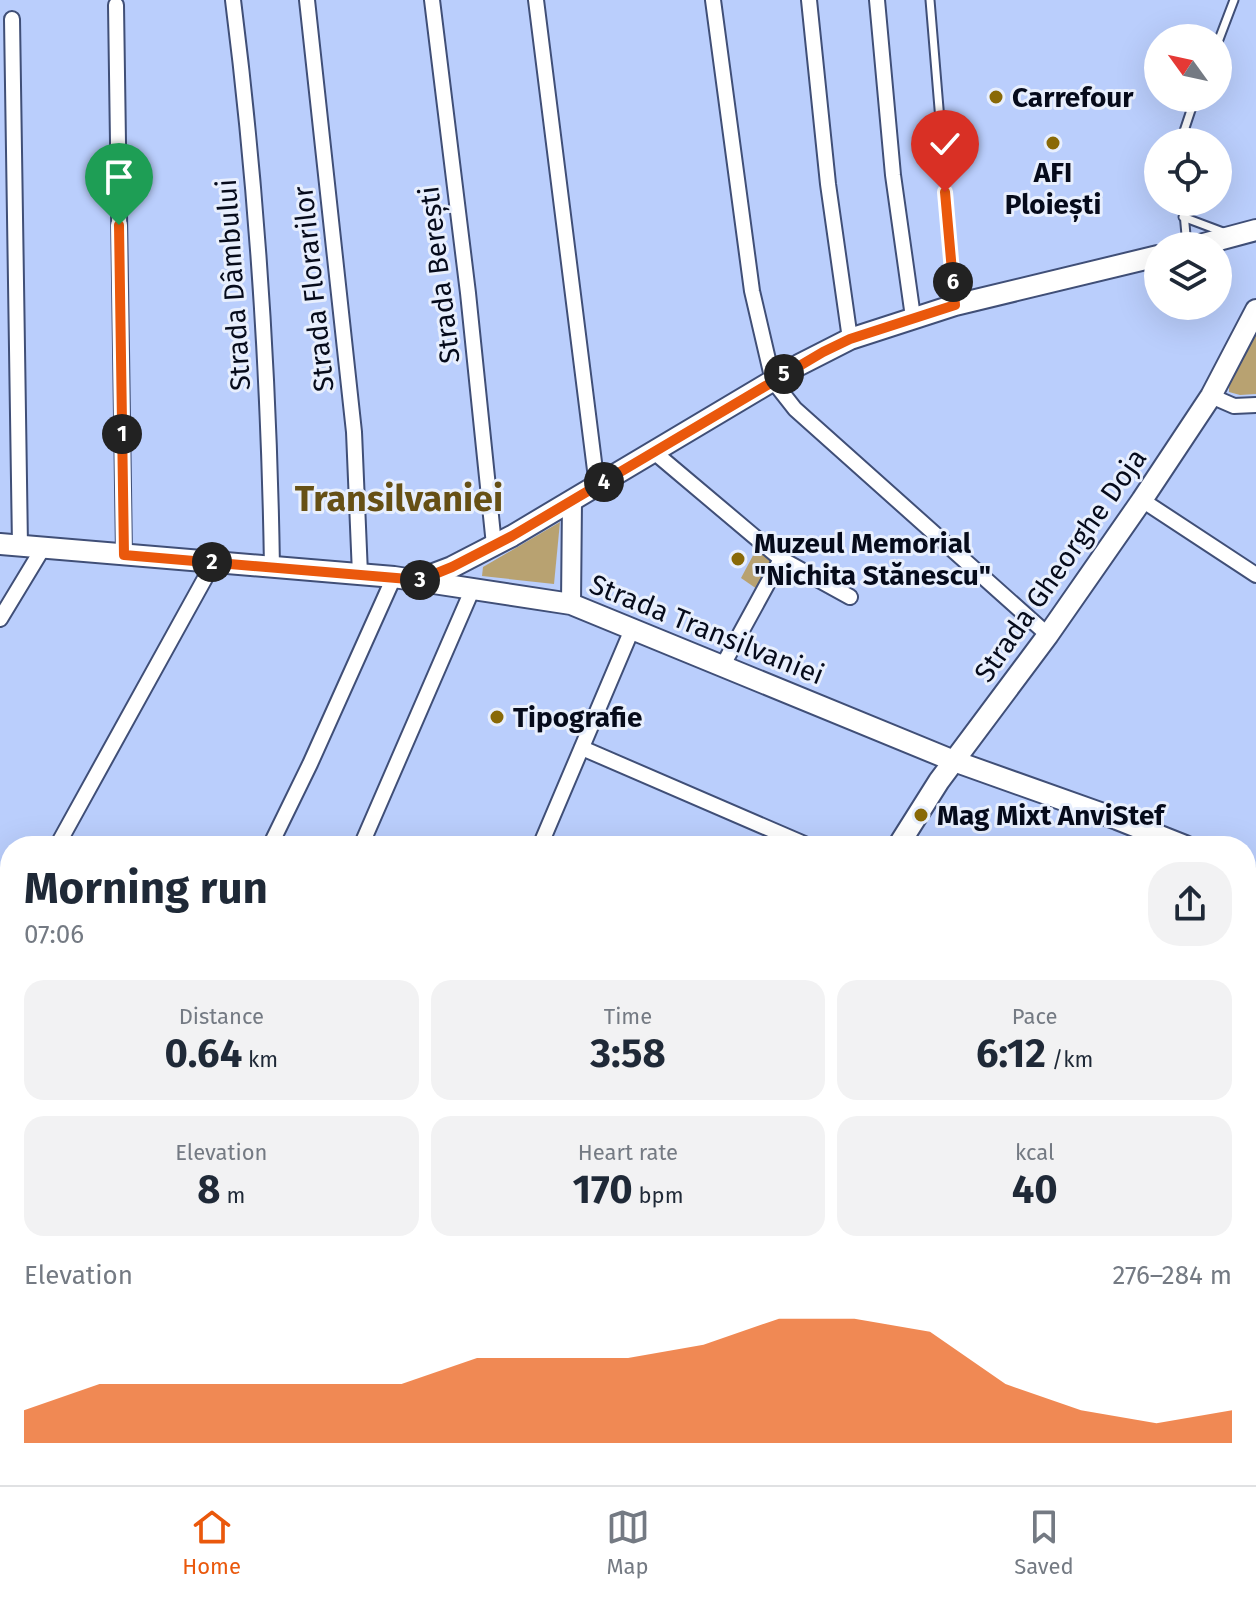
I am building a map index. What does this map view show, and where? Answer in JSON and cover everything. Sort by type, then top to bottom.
[{"type":"main road","points":[[420,580],[494,545],[850,339],[955,305],[1144,259]]},
{"type":"main road","name":"Strada Gheorghe Doja","points":[[905,836],[954,761],[1048,635],[1142,500],[1211,396],[1256,312]]},
{"type":"main road","name":"Strada Transilvaniei","points":[[10,545],[394,577],[571,604],[954,761],[1160,836]]},
{"type":"street","name":"Strada Dâmbului","points":[[233,0],[261,274],[271,472],[272,567]]},
{"type":"street","name":"Strada Florarilor","points":[[307,0],[354,432],[360,574]]},
{"type":"street","name":"Strada Berești","points":[[432,0],[468,293],[494,545]]},
{"type":"street","points":[[536,0],[597,486]]},
{"type":"street","points":[[713,0],[752,291],[773,381],[795,409],[1048,635]]},
{"type":"street","points":[[809,0],[828,184],[850,339]]},
{"type":"street","points":[[877,0],[893,175],[913,317]]},
{"type":"street","points":[[116,5],[124,555]]},
{"type":"street","points":[[10,545],[12,19]]},
{"type":"street","points":[[1211,396],[1234,406],[1256,405]]},
{"type":"street","points":[[654,452],[781,559],[850,597]]},
{"type":"street","points":[[1142,500],[1256,575]]},
{"type":"street","points":[[571,604],[572,501]]},
{"type":"street","points":[[0,619],[43,548]]},
{"type":"street","points":[[723,665],[781,559]]},
{"type":"street","points":[[63,836],[214,562]]},
{"type":"street","points":[[275,836],[394,577]]},
{"type":"street","points":[[365,836],[473,588]]},
{"type":"street","points":[[544,836],[633,627]]},
{"type":"street","points":[[582,748],[786,836]]},
{"type":"lane","points":[[930,0],[955,305]]},
{"type":"lane","points":[[1225,24],[1234,0]]},
{"type":"lane","points":[[1183,217],[1215,231],[1246,232]]},
{"type":"lane","points":[[1183,217],[1185,232]]},
{"type":"shaded area","points":[[1256,323],[1256,394],[1229,392],[1229,380]]},
{"type":"shaded area","points":[[560,522],[554,584],[482,576],[483,567]]},
{"type":"shaded area","points":[[757,548],[771,560],[771,565],[757,589],[741,578]]},
{"type":"place","name":"Carrefour","points":[[996,97]]},
{"type":"place","name":"AFI Ploiești","points":[[1053,143]]},
{"type":"place","name":"Muzeul Memorial \"Nichita Stănescu\"","points":[[738,559]]},
{"type":"place","name":"Tipografie","points":[[497,717]]},
{"type":"place","name":"Mag Mixt AnviStef","points":[[921,815]]},
{"type":"district","name":"Transilvaniei","points":[[399,498]]},
{"type":"route","points":[[119,225],[124,555],[420,580],[512,536],[823,352],[850,339],[955,305],[945,192]]}]
